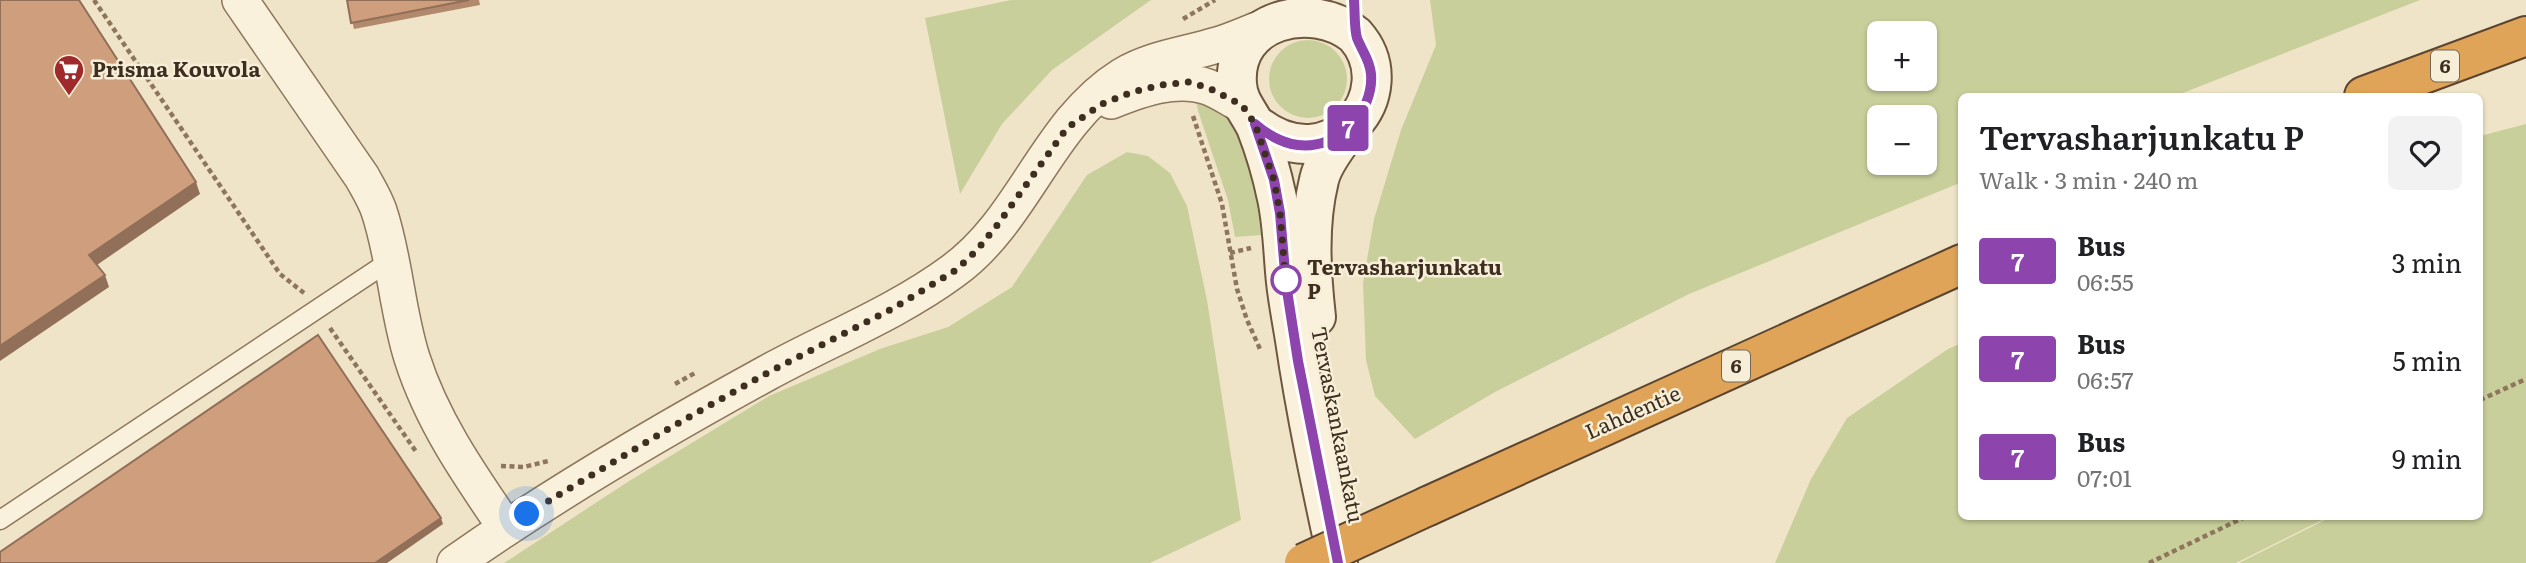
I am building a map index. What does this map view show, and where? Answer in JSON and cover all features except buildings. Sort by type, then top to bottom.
[{"type":"highway","name":"6","points":[[2372,93],[2526,36]]},
{"type":"highway","name":"Lahdentie","points":[[1304,563],[1958,266]]},
{"type":"street","points":[[240,0],[362,177],[378,209],[411,356],[430,406],[472,479],[506,527]]},
{"type":"street","points":[[1354,0],[1357,38]]},
{"type":"street","points":[[455,563],[506,527],[675,425],[769,372],[892,309],[956,270],[998,224],[1067,128],[1096,96],[1130,72],[1147,63],[1216,45],[1257,30],[1295,6],[1328,16],[1344,25],[1357,38],[1367,55],[1371,74],[1369,94],[1362,112],[1350,127],[1335,138],[1319,144],[1302,146],[1268,135],[1248,115],[1209,88],[1189,82],[1132,92],[1102,104],[1067,128]]},
{"type":"street","points":[[1248,115],[1237,85],[1238,65],[1245,46],[1257,30]]},
{"type":"street","name":"Tervaskankaankatu","points":[[1248,115],[1274,180],[1298,361],[1338,563]]},
{"type":"street","name":"Tervaskankaankatu","points":[[1350,127],[1319,179],[1311,244],[1317,333],[1365,563]]},
{"type":"lane","points":[[0,520],[390,260]]},
{"type":"path","points":[[94,0],[280,274],[302,290]]},
{"type":"path","points":[[1181,21],[1214,0]]},
{"type":"path","points":[[1192,112],[1222,204],[1237,289],[1247,320],[1264,356]]},
{"type":"path","points":[[1230,253],[1257,246]]},
{"type":"path","points":[[325,320],[423,463]]},
{"type":"path","points":[[673,386],[697,372]]},
{"type":"path","points":[[2483,399],[2526,379]]},
{"type":"path","points":[[498,465],[524,467],[554,458]]},
{"type":"path","points":[[2149,563],[2239,520]]},
{"type":"green space","points":[[1011,0],[1151,0],[1052,70],[1002,124],[960,194],[925,18]]},
{"type":"green space","points":[[1430,0],[2420,0],[2183,93],[1958,93],[1958,184],[1689,294],[1495,392],[1415,439],[1375,396],[1366,360],[1363,283],[1374,219],[1401,130],[1436,45]]},
{"type":"green space","points":[[1300,40],[1316,40],[1330,46],[1341,57],[1347,71],[1347,87],[1341,101],[1330,112],[1316,118],[1300,118],[1286,112],[1275,101],[1269,87],[1269,71],[1275,57],[1286,46]]},
{"type":"green space","points":[[1196,99],[1212,105],[1236,122],[1266,209],[1262,235],[1235,237],[1228,200]]},
{"type":"green space","points":[[2526,124],[2526,563],[2239,563],[2325,520],[2483,520],[2483,135]]},
{"type":"green space","points":[[1127,152],[1148,156],[1170,173],[1187,206],[1207,300],[1241,520],[1150,563],[504,563],[626,483],[769,396],[880,349],[948,327],[1012,287],[1087,175]]},
{"type":"green space","points":[[1958,345],[1958,520],[2322,520],[2236,563],[1775,563],[1811,479],[1847,418]]},
{"type":"bus line","name":"7","points":[[1338,563],[1298,361],[1274,180],[1255,124],[1268,135],[1302,146],[1335,138],[1350,127],[1362,112],[1369,94],[1371,74],[1367,55],[1357,38],[1354,0]]},
{"type":"place","name":"Prisma Kouvola","points":[[69,97]]},
{"type":"place","name":"Tervasharjunkatu P","points":[[1286,280]]},
{"type":"route","points":[[527,514],[675,425],[769,372],[892,309],[956,270],[998,224],[1067,128],[1102,104],[1132,92],[1189,82],[1209,88],[1242,105],[1255,124],[1274,180],[1280,213],[1286,284],[1286,280]]}]
